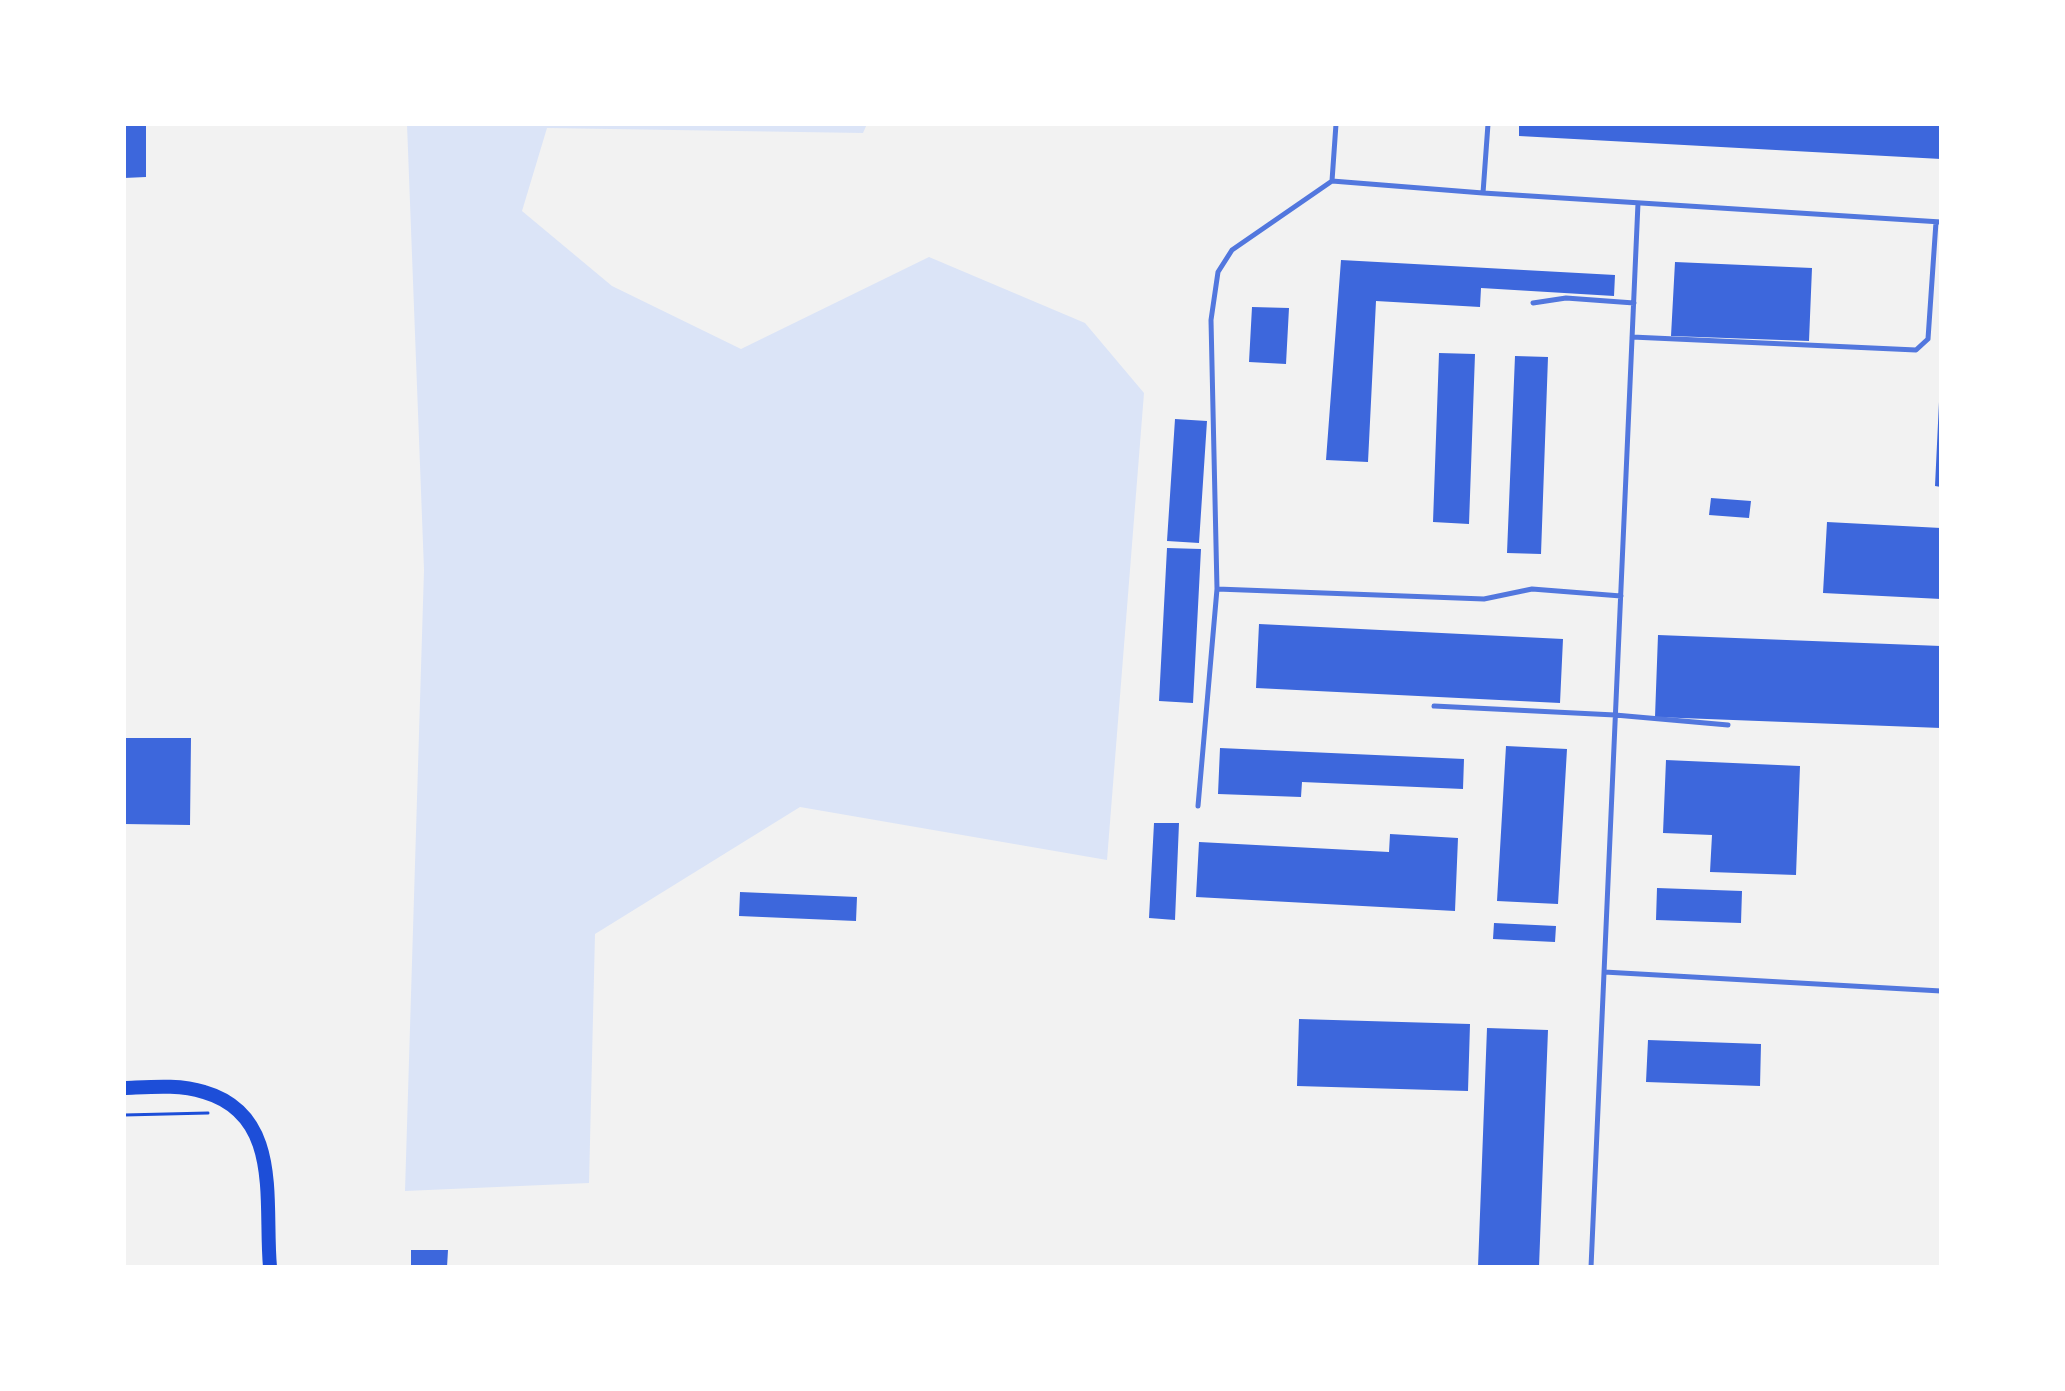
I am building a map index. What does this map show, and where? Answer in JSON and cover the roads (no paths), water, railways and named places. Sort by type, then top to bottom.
[{"type":"main road","points":[[124,1088],[170,1087],[203,1091],[230,1103],[247,1117],[259,1136],[264,1159],[270,1267]]},
{"type":"lane","points":[[1332,181],[1336,124]]},
{"type":"lane","points":[[1483,193],[1488,124]]},
{"type":"lane","points":[[1198,806],[1217,589],[1211,320],[1218,272],[1232,250],[1332,181],[1938,222],[1928,339],[1916,350],[1632,337]]},
{"type":"lane","points":[[1591,1267],[1638,203]]},
{"type":"lane","points":[[1533,303],[1566,298],[1634,303]]},
{"type":"lane","points":[[1217,589],[1484,599],[1532,589],[1621,596]]},
{"type":"lane","points":[[1434,706],[1615,715],[1728,725]]},
{"type":"lane","points":[[1604,972],[1941,991]]}]
